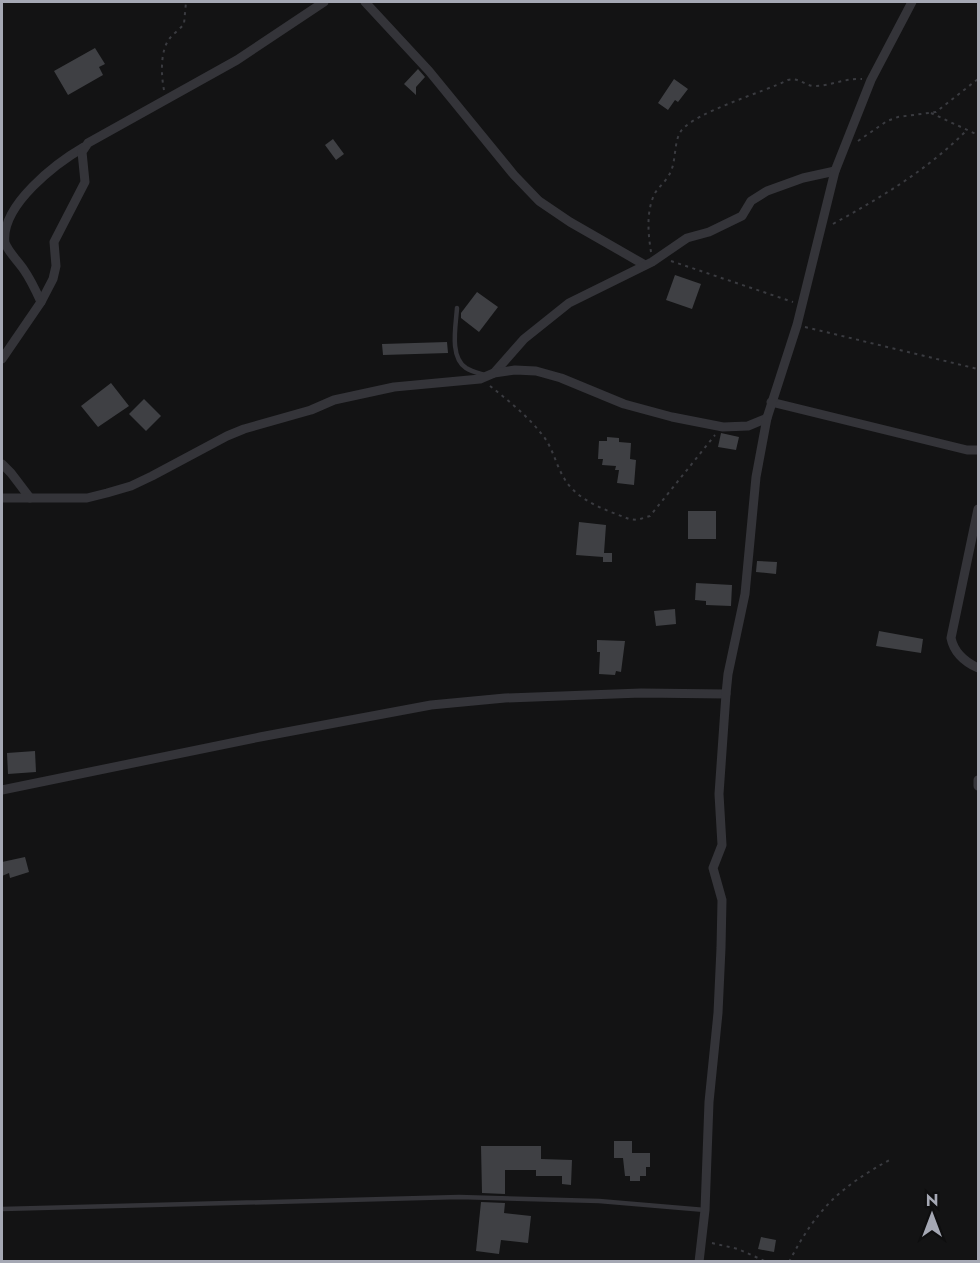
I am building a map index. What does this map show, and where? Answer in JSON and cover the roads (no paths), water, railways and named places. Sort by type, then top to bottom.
[{"type":"street","points":[[41,302],[33,283],[5,244],[3,237],[4,227],[14,202],[24,189],[87,143],[237,60],[324,2]]},
{"type":"street","points":[[365,2],[422,62],[514,175],[540,201],[570,222],[652,261]]},
{"type":"street","points":[[699,1262],[703,1241],[709,1102],[718,1013],[722,900],[713,868],[722,845],[719,794],[726,694],[745,594],[756,477],[771,402],[802,305],[835,171],[871,80],[912,2]]},
{"type":"street","points":[[2,359],[41,302],[55,272],[56,234],[86,182],[82,156],[84,147]]},
{"type":"street","points":[[487,376],[531,333],[584,294],[617,280],[652,261],[687,238],[709,232],[741,216],[751,201],[767,191],[803,178],[835,171]]},
{"type":"street","points":[[2,498],[87,498],[130,486],[244,429],[311,410],[333,399],[394,387],[487,376],[515,370],[536,371],[561,378],[624,404],[672,417],[723,427],[748,426],[767,418]]},
{"type":"street","points":[[771,402],[888,432],[967,450],[978,450]]},
{"type":"street","points":[[2,464],[30,498]]},
{"type":"street","points":[[978,509],[951,638],[956,652],[968,663],[978,668]]},
{"type":"street","points":[[2,790],[260,737],[431,705],[505,699],[631,694],[726,694]]},
{"type":"street","points":[[978,780],[978,786]]},
{"type":"lane","points":[[457,308],[457,360],[466,368],[487,376]]},
{"type":"lane","points":[[2,1209],[459,1197],[599,1201],[705,1210]]}]
